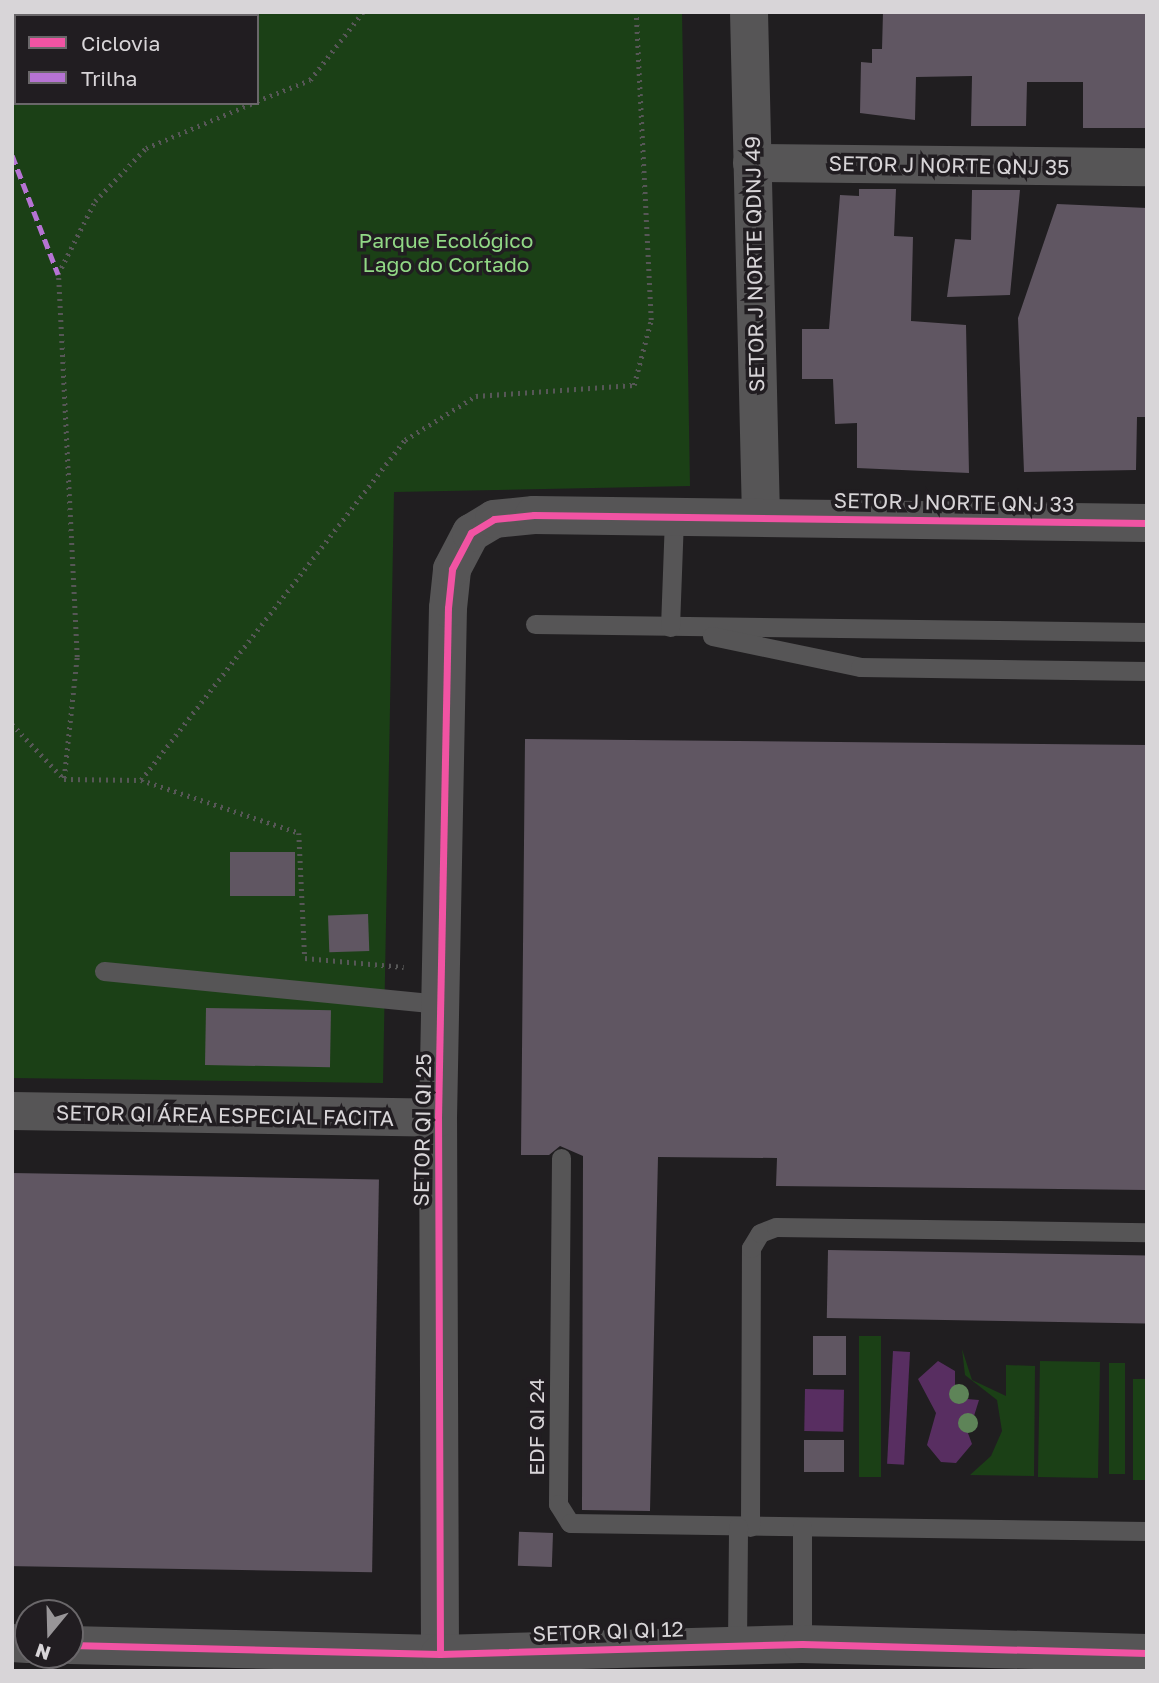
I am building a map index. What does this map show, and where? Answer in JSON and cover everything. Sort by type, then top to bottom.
[{"type":"street","name":"SETOR J NORTE QDNJ 49","points":[[749,12],[761,517]]},
{"type":"street","name":"SETOR J NORTE QNJ 35","points":[[752,163],[1147,167]]},
{"type":"street","name":"SETOR J NORTE QNJ 33","points":[[674,516],[1147,523]]},
{"type":"street","name":"SETOR QI QI 25","points":[[440,1654],[438,1118],[443,987],[448,608],[452,569],[471,533],[494,519],[674,516]]},
{"type":"street","name":"SETOR QI ÁREA ESPECIAL FACITA","points":[[12,1111],[438,1118]]},
{"type":"street","name":"SETOR QI QI 12","points":[[84,1645],[440,1654],[802,1644],[929,1660],[1147,1653]]},
{"type":"lane","points":[[670,627],[674,516]]},
{"type":"lane","points":[[535,624],[1147,632]]},
{"type":"lane","points":[[670,627],[860,667],[1147,671]]},
{"type":"lane","points":[[104,971],[443,987]]},
{"type":"lane","name":"EDF QI 24","points":[[561,1158],[560,1512],[577,1525],[744,1527]]},
{"type":"lane","points":[[737,1644],[744,1527],[751,1248],[760,1233],[776,1227],[1147,1232]]},
{"type":"lane","points":[[744,1527],[1147,1531]]},
{"type":"lane","points":[[802,1527],[802,1644]]},
{"type":"path","points":[[259,100],[310,80],[363,12]]},
{"type":"path","points":[[141,780],[405,440],[476,396],[634,385],[651,320],[636,12]]},
{"type":"path","points":[[64,779],[77,657],[58,274],[95,201],[146,148],[248,105]]},
{"type":"path","points":[[12,724],[64,779],[141,780],[299,833],[305,958],[443,987]]},
{"type":"green space","name":"Parque Ecológico Lago do Cortado","points":[[12,12],[682,12],[690,486],[394,492],[383,1083],[12,1078]]},
{"type":"green space","points":[[859,1336],[881,1336],[881,1477],[859,1477]]},
{"type":"green space","points":[[962,1349],[972,1380],[1006,1396],[1006,1365],[1035,1366],[1034,1476],[970,1475],[991,1456],[1002,1431],[997,1400],[965,1375]]},
{"type":"green space","points":[[1040,1361],[1100,1362],[1098,1478],[1038,1477]]},
{"type":"green space","points":[[1109,1363],[1125,1363],[1125,1474],[1109,1474]]},
{"type":"green space","points":[[1133,1379],[1147,1379],[1147,1480],[1133,1480]]},
{"type":"shaded area","points":[[893,1351],[910,1352],[904,1465],[887,1464]]},
{"type":"shaded area","points":[[938,1361],[955,1371],[955,1398],[979,1400],[974,1416],[962,1417],[972,1444],[956,1463],[941,1462],[927,1445],[936,1413],[918,1379]]},
{"type":"shaded area","points":[[805,1389],[844,1390],[843,1432],[804,1431]]},
{"type":"building","points":[[883,12],[1147,12],[1147,128],[1083,128],[1083,82],[1027,82],[1026,126],[971,126],[972,76],[916,77],[915,120],[860,113],[861,62],[872,63],[872,49],[882,49]]},
{"type":"building","points":[[859,189],[896,189],[894,236],[913,237],[911,321],[966,325],[969,473],[857,468],[857,423],[835,424],[833,379],[802,379],[802,329],[829,329],[840,195],[859,196]]},
{"type":"building","points":[[972,190],[1020,190],[1010,295],[947,297],[955,239],[971,240]]},
{"type":"building","points":[[1057,204],[1147,208],[1147,417],[1137,417],[1136,470],[1024,472],[1018,318]]},
{"type":"building","points":[[525,739],[1147,745],[1147,1190],[776,1186],[777,1158],[658,1157],[650,1511],[582,1510],[583,1156],[560,1146],[549,1155],[521,1155]]},
{"type":"building","points":[[230,852],[295,852],[295,896],[230,896]]},
{"type":"building","points":[[368,914],[369,951],[329,952],[328,915]]},
{"type":"building","points":[[206,1008],[331,1010],[330,1067],[205,1065]]},
{"type":"building","points":[[12,1173],[379,1179],[372,1572],[12,1566]]},
{"type":"building","points":[[828,1250],[1147,1256],[1146,1324],[827,1318]]},
{"type":"building","points":[[813,1336],[846,1336],[846,1375],[813,1375]]},
{"type":"building","points":[[804,1440],[844,1440],[844,1472],[804,1472]]},
{"type":"building","points":[[519,1532],[553,1533],[552,1567],[518,1566]]},
{"type":"marked path","points":[[12,155],[58,274]]},
{"type":"cycle path","points":[[440,1654],[438,1118],[448,608],[452,569],[471,533],[494,519],[534,515],[1147,523]]},
{"type":"cycle path","points":[[84,1645],[440,1654],[802,1644],[1147,1653]]}]
